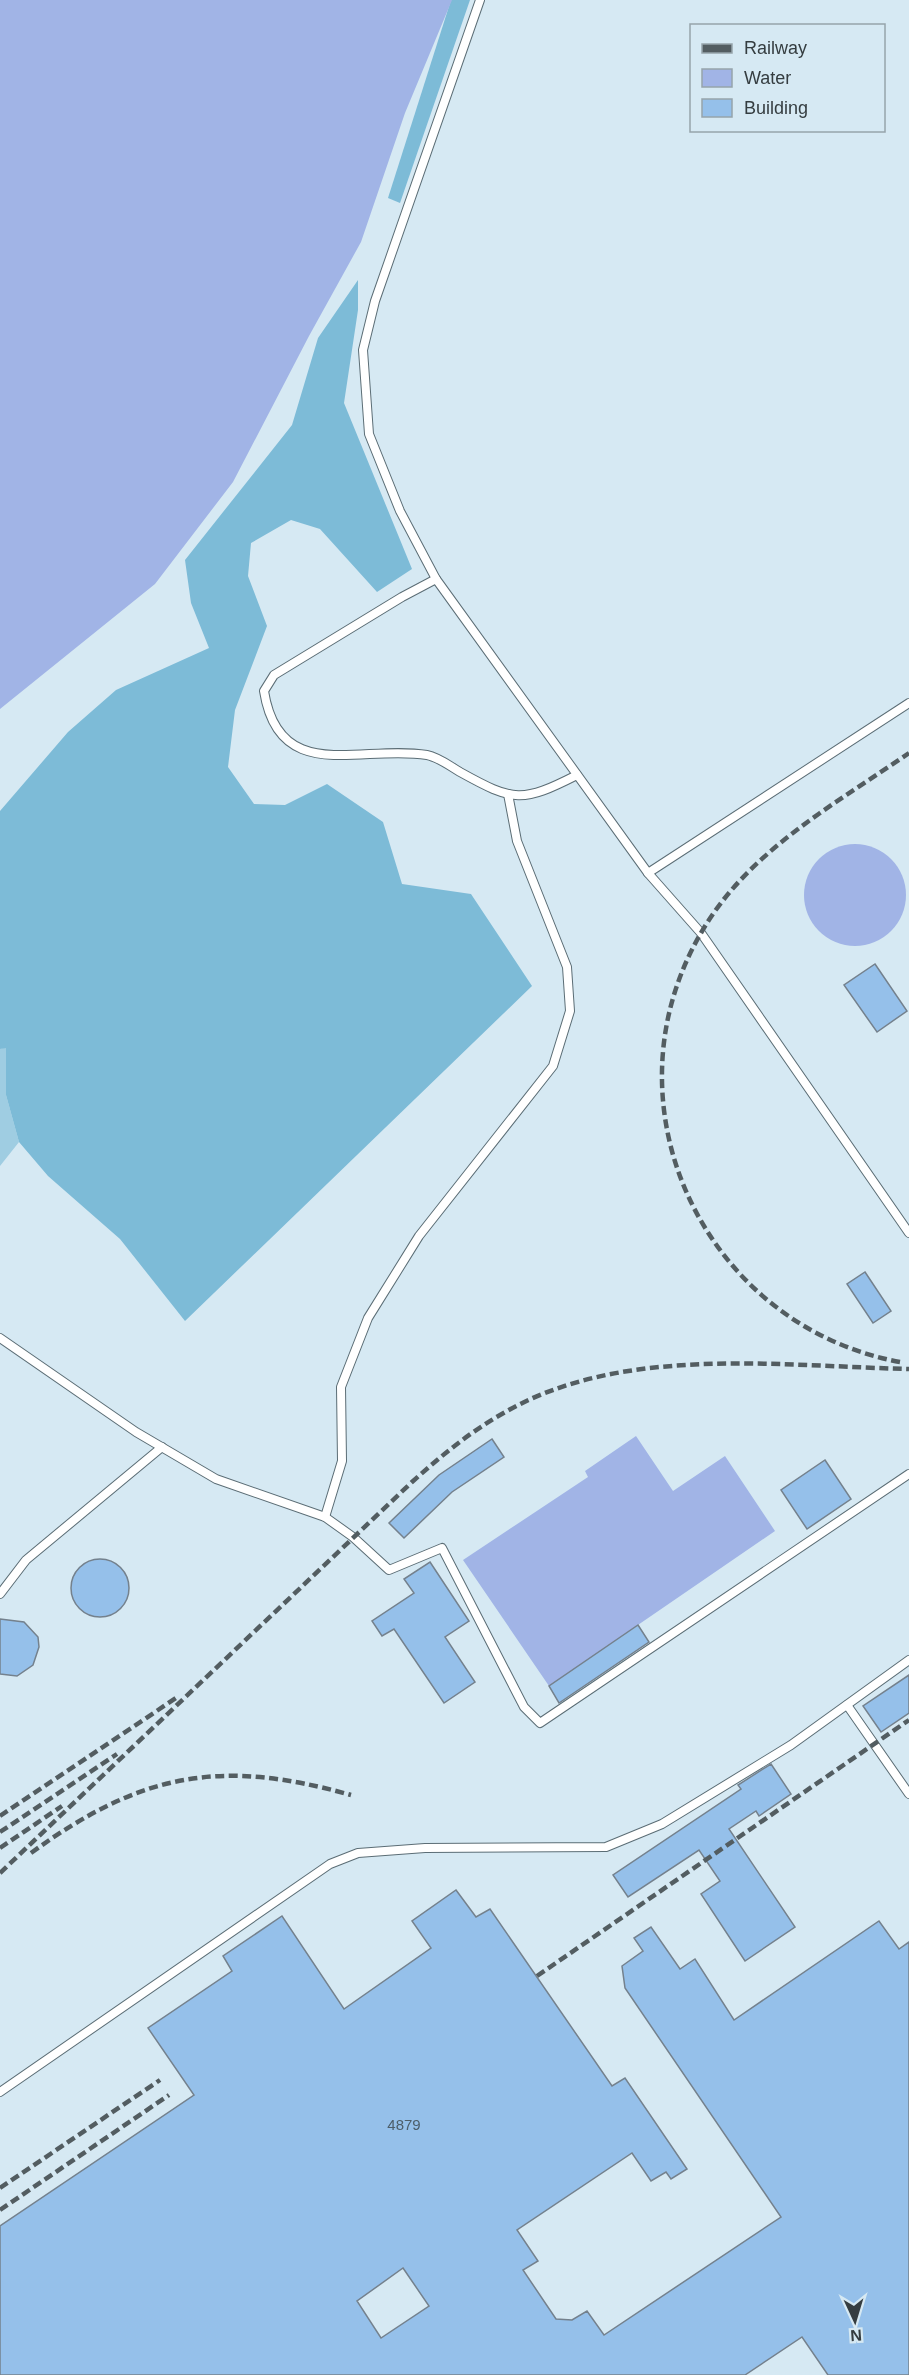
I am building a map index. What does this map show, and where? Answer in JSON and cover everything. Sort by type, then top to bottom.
[{"type":"lane","points":[[480,0],[375,301],[363,350],[369,435],[400,512],[436,579],[648,873],[701,933],[909,1233]]},
{"type":"lane","points":[[436,579],[402,597],[274,675],[264,691],[267,712],[274,729],[297,748],[329,754],[400,752],[431,756],[492,789],[521,797],[546,791],[578,775]]},
{"type":"lane","points":[[648,873],[909,703]]},
{"type":"lane","points":[[325,1517],[342,1461],[341,1387],[368,1318],[419,1236],[553,1066],[570,1011],[567,967],[517,841],[508,794]]},
{"type":"lane","points":[[0,1338],[162,1447],[216,1479],[325,1517],[353,1537],[389,1570],[442,1548],[524,1707],[540,1723],[909,1474]]},
{"type":"lane","points":[[0,1594],[26,1560],[162,1447]]},
{"type":"lane","points":[[0,2092],[330,1864],[358,1853],[425,1848],[606,1847],[662,1824],[791,1745],[909,1660]]},
{"type":"lane","points":[[847,1705],[909,1794]]},
{"type":"shaded area","points":[[451,0],[470,0],[400,203],[388,198]]},
{"type":"shaded area","points":[[358,280],[358,310],[344,403],[412,569],[377,592],[320,529],[291,520],[251,543],[248,576],[267,626],[235,710],[228,767],[254,804],[285,805],[327,784],[383,822],[402,884],[471,894],[532,986],[185,1321],[120,1239],[48,1176],[19,1142],[6,1095],[6,1048],[0,1049],[0,811],[68,732],[116,690],[209,648],[191,603],[185,560],[292,425],[318,338]]},
{"type":"shaded area","points":[[6,1047],[6,1095],[19,1142],[0,1166],[0,1049]]},
{"type":"water","points":[[0,0],[452,0],[405,113],[361,242],[233,482],[155,584],[0,709]]},
{"type":"water","points":[[855,844],[875,848],[891,859],[902,875],[906,895],[902,915],[891,931],[875,942],[855,946],[835,942],[819,931],[808,915],[804,895],[808,875],[819,859],[835,848]]},
{"type":"water","points":[[636,1436],[673,1491],[725,1456],[775,1531],[549,1686],[463,1560],[588,1477],[585,1471]]},
{"type":"building","points":[[875,964],[907,1011],[877,1032],[844,985]]},
{"type":"building","points":[[865,1272],[891,1311],[873,1323],[847,1284]]},
{"type":"building","points":[[492,1439],[504,1457],[452,1492],[404,1538],[389,1523],[439,1475]]},
{"type":"building","points":[[825,1460],[851,1499],[807,1529],[781,1490]]},
{"type":"building","points":[[100,1559],[111,1561],[124,1572],[129,1588],[127,1599],[116,1612],[100,1617],[89,1615],[76,1604],[71,1588],[73,1577],[84,1564]]},
{"type":"building","points":[[430,1562],[469,1621],[445,1637],[475,1682],[444,1703],[394,1629],[382,1636],[372,1621],[414,1593],[404,1579]]},
{"type":"building","points":[[0,1619],[24,1622],[38,1637],[39,1647],[33,1665],[17,1676],[0,1674]]},
{"type":"building","points":[[638,1625],[649,1642],[559,1703],[549,1686]]},
{"type":"building","points":[[909,1675],[909,1713],[881,1732],[863,1706]]},
{"type":"building","points":[[771,1764],[791,1794],[759,1816],[756,1811],[729,1829],[795,1927],[745,1961],[701,1894],[720,1881],[699,1850],[628,1897],[613,1875],[741,1789],[738,1785]]},
{"type":"building","points":[[456,1890],[476,1917],[490,1909],[612,2086],[625,2078],[687,2169],[671,2179],[666,2172],[651,2181],[632,2153],[517,2230],[538,2261],[523,2270],[556,2319],[572,2320],[587,2311],[604,2335],[781,2217],[625,1988],[622,1966],[643,1951],[634,1938],[651,1927],[680,1969],[695,1959],[734,2020],[879,1921],[899,1949],[909,1942],[909,2375],[828,2375],[802,2337],[745,2375],[0,2375],[0,2226],[194,2095],[148,2028],[232,1971],[223,1956],[282,1916],[344,2009],[431,1948],[412,1921]],"holes":[[[403,2268],[429,2306],[381,2338],[357,2301]]]},
{"type":"railway","points":[[900,1362],[831,1340],[772,1304],[725,1256],[690,1199],[668,1135],[662,1068],[673,1000],[701,933],[720,904],[742,878],[794,832],[909,753]]},
{"type":"railway","points":[[0,1873],[412,1482],[457,1444],[507,1411],[552,1390],[601,1376],[651,1368],[703,1364],[755,1364],[909,1369]]},
{"type":"railway","points":[[0,1816],[176,1698]]},
{"type":"railway","points":[[537,1976],[909,1720]]},
{"type":"railway","points":[[0,1832],[117,1754]]},
{"type":"railway","points":[[31,1853],[71,1826],[109,1805],[146,1790],[183,1780],[221,1776],[261,1777],[351,1795]]},
{"type":"railway","points":[[0,1848],[62,1806]]},
{"type":"railway","points":[[0,2188],[160,2080]]},
{"type":"railway","points":[[0,2210],[169,2095]]}]
